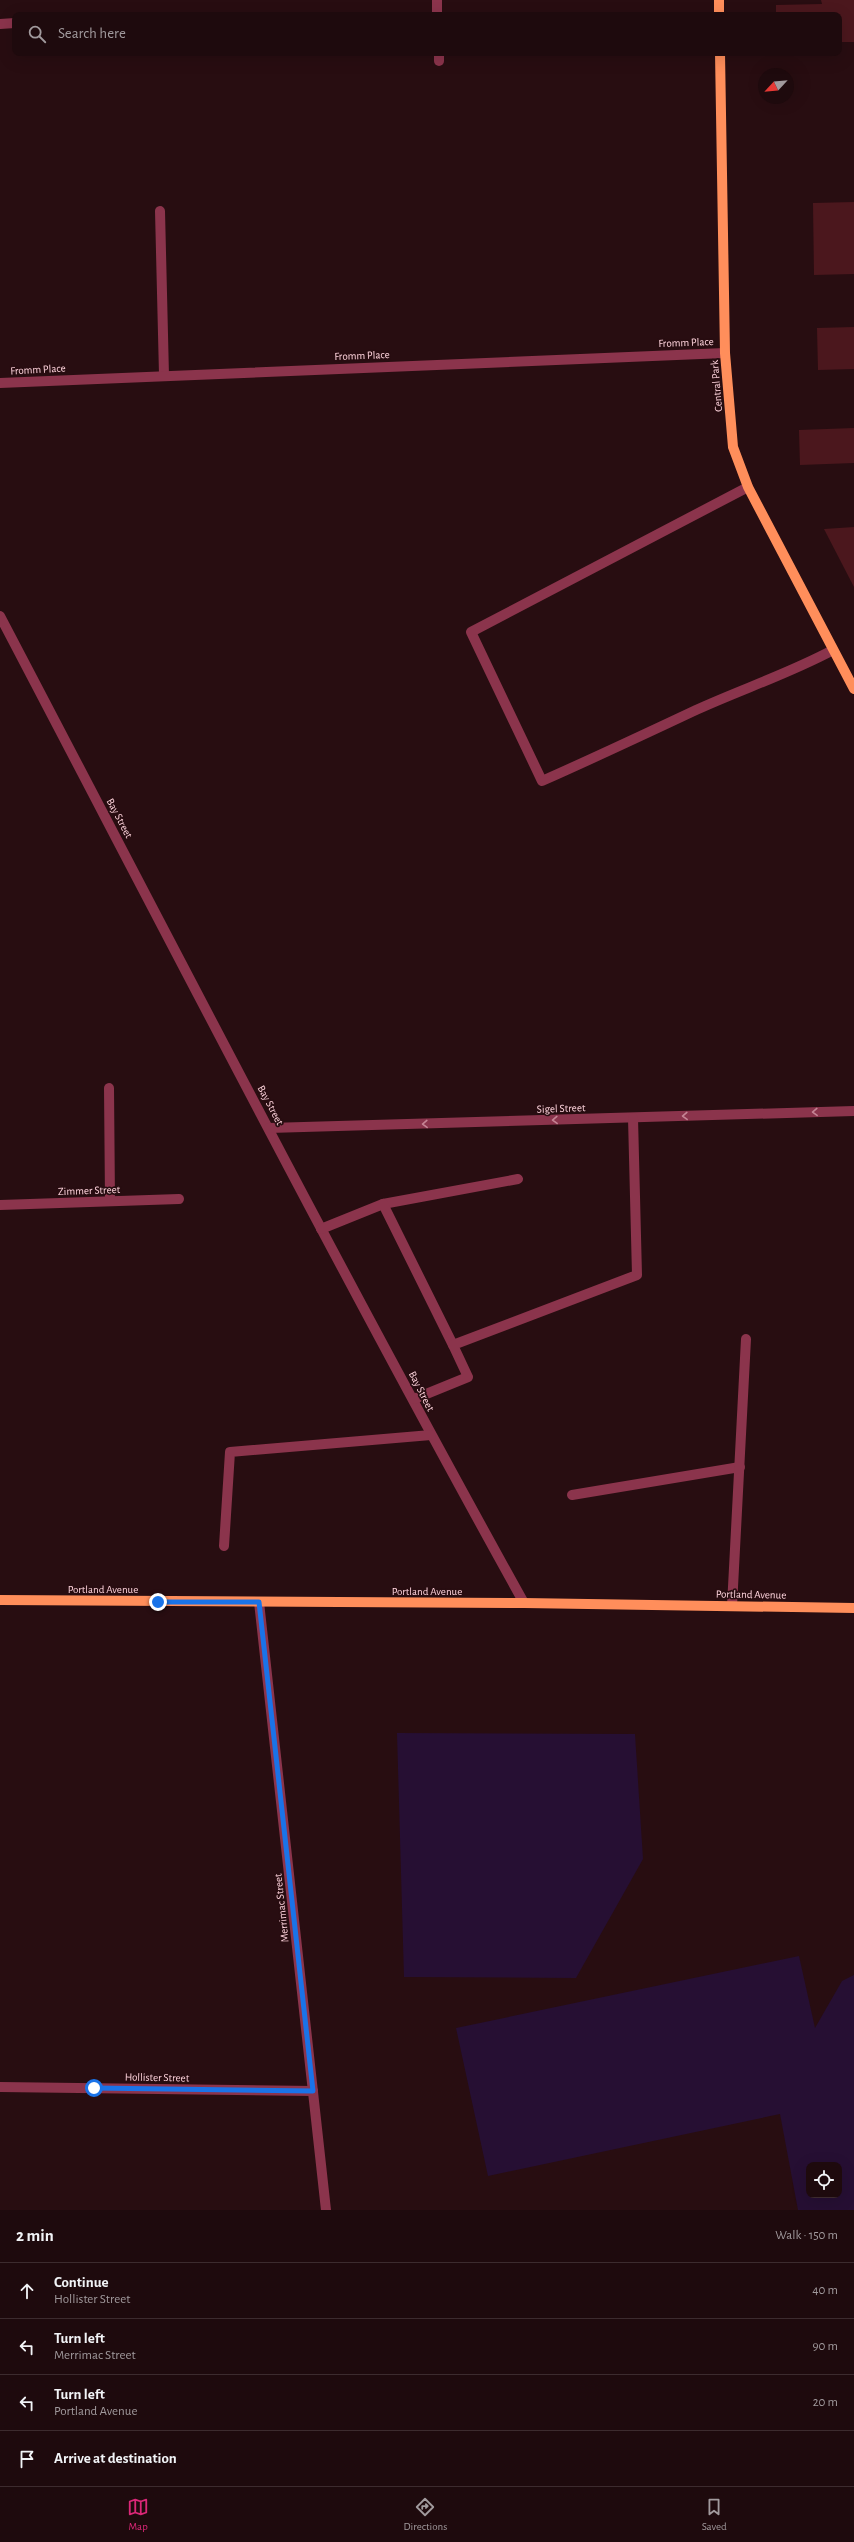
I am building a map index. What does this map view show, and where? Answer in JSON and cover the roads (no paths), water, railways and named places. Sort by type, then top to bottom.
[{"type":"main road","points":[[719,0],[719,12]]},
{"type":"main road","name":"Central Park","points":[[720,56],[724,353],[733,447],[748,487],[854,689]]},
{"type":"main road","name":"Portland Avenue","points":[[0,1600],[524,1603],[854,1608]]},
{"type":"street","points":[[437,0],[438,12]]},
{"type":"street","points":[[0,24],[12,23]]},
{"type":"street","points":[[160,211],[164,375]]},
{"type":"street","name":"Fromm Place","points":[[0,383],[164,375],[724,353]]},
{"type":"street","points":[[748,487],[471,632],[542,781],[634,741],[697,710],[795,670],[833,650]]},
{"type":"street","name":"Bay Street","points":[[0,616],[321,1229],[414,1399],[431,1435],[524,1603]]},
{"type":"street","points":[[109,1088],[110,1201]]},
{"type":"street","name":"Sigel Street","points":[[269,1128],[854,1111]]},
{"type":"street","points":[[453,1345],[637,1275],[633,1118]]},
{"type":"street","points":[[321,1229],[383,1204],[518,1179]]},
{"type":"street","name":"Zimmer Street","points":[[0,1205],[179,1199]]},
{"type":"street","points":[[383,1204],[468,1376],[414,1399]]},
{"type":"street","points":[[732,1606],[746,1339]]},
{"type":"street","points":[[224,1546],[230,1452],[431,1435]]},
{"type":"street","points":[[572,1495],[740,1467]]},
{"type":"street","name":"Merrimac Street","points":[[259,1602],[326,2210]]},
{"type":"street","name":"Hollister Street","points":[[0,2087],[313,2091]]}]
